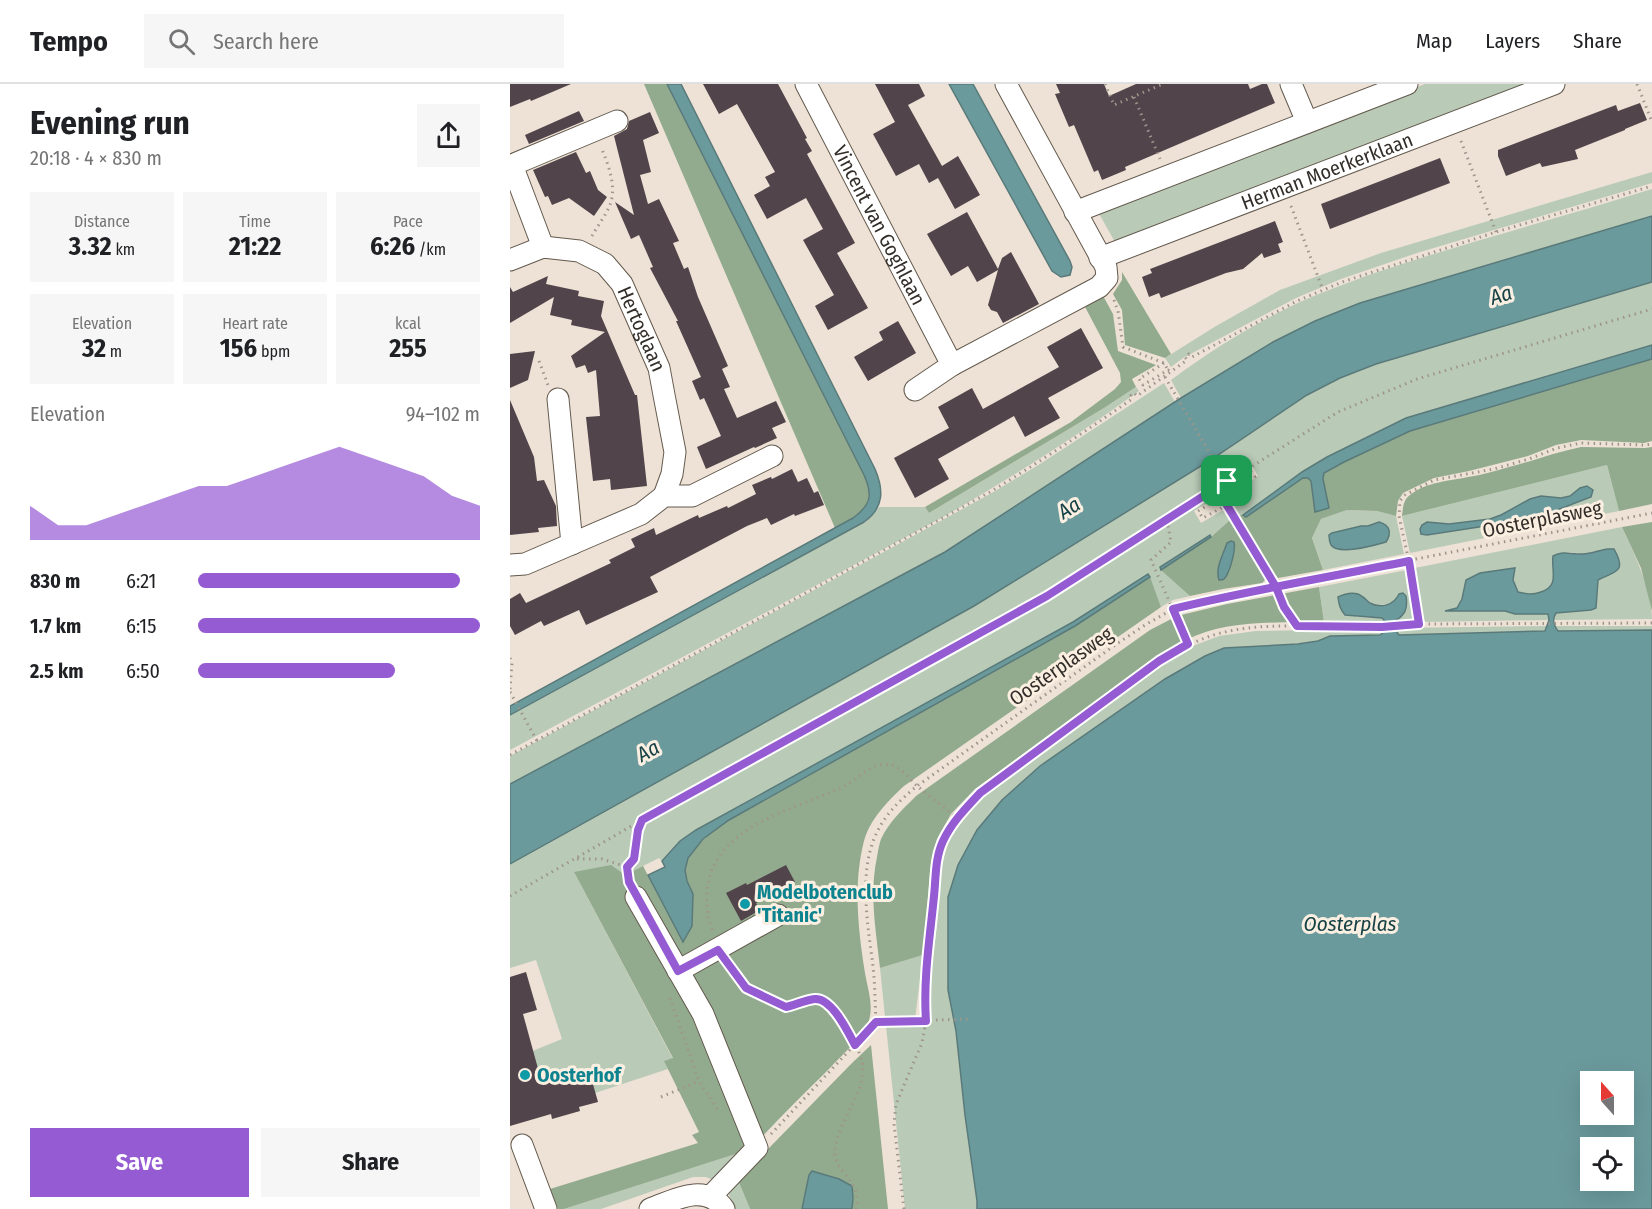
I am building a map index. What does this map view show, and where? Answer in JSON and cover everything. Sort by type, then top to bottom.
[{"type":"street","name":"Vincent van Goghlaan","points":[[806,84],[952,365]]},
{"type":"street","points":[[915,390],[952,365],[1099,287],[1104,268],[1006,84]]},
{"type":"street","points":[[1291,84],[1307,122]]},
{"type":"street","name":"Herman Moerkerklaan","points":[[1104,268],[1284,188],[1554,84]]},
{"type":"street","points":[[1075,212],[1395,86]]},
{"type":"street","points":[[510,260],[543,247],[512,165],[617,121]]},
{"type":"street","name":"Hertoglaan","points":[[543,247],[582,253],[605,264],[622,284],[658,368],[675,452],[672,474],[664,496]]},
{"type":"street","points":[[558,399],[572,544]]},
{"type":"street","points":[[510,565],[525,564],[641,514],[664,496],[692,496],[772,456]]},
{"type":"street","points":[[636,897],[703,1014],[757,1148],[717,1203],[698,1194],[650,1209]]},
{"type":"street","points":[[678,971],[778,915]]},
{"type":"street","points":[[522,1145],[546,1209]]},
{"type":"path","points":[[1105,84],[1114,105],[1163,84]]},
{"type":"path","points":[[1637,84],[1652,122]]},
{"type":"path","points":[[1134,97],[1162,164]]},
{"type":"path","points":[[1454,123],[1496,232]]},
{"type":"path","points":[[582,253],[610,204],[612,190],[609,169],[595,131]]},
{"type":"path","points":[[1164,363],[1139,379],[1143,386],[1187,360],[1185,357],[1189,354],[1192,357],[1297,301],[1323,290],[1418,256],[1652,186]]},
{"type":"path","points":[[1284,188],[1323,290]]},
{"type":"path","points":[[1104,268],[1118,312],[1123,347],[1164,363],[1169,371]]},
{"type":"path","points":[[510,896],[642,820],[1047,596],[1338,412],[1417,379],[1652,309]]},
{"type":"path","points":[[510,755],[990,492],[1086,431],[1132,399],[1131,395],[1134,393],[1137,396],[1169,371]]},
{"type":"path","points":[[1164,377],[1232,491]]},
{"type":"path","points":[[1419,624],[1399,516],[1400,501],[1405,495],[1434,480],[1494,469],[1557,448],[1581,443],[1652,444]]},
{"type":"path","points":[[1227,482],[1250,468],[1255,477],[1198,511],[1203,518],[1227,505]]},
{"type":"path","points":[[1222,497],[1297,626]]},
{"type":"path","name":"Oosterplasweg","points":[[876,1022],[866,906],[867,871],[873,840],[881,824],[894,806],[917,786],[1118,643],[1173,609],[1226,596],[1652,513]]},
{"type":"path","points":[[1167,520],[1171,542],[1151,560],[1188,644]]},
{"type":"path","points":[[904,1209],[894,1124],[896,1104],[922,1043],[926,1021],[929,931],[936,863],[942,842],[956,818],[980,793],[1159,661],[1188,644],[1219,633],[1256,627],[1297,626],[1652,623]]},
{"type":"path","points":[[510,658],[512,663],[510,691],[537,741]]},
{"type":"path","points":[[856,1209],[858,1203],[856,1188],[841,1168],[835,1154],[838,1137],[861,1082],[862,1062],[855,1045],[838,1015],[826,1003],[817,999],[786,1007],[746,988],[718,950],[709,919],[707,889],[716,859],[741,833],[773,815],[843,787],[877,765],[894,765],[956,818]]},
{"type":"path","points":[[636,897],[629,882],[627,867],[634,859],[638,830],[642,820]]},
{"type":"path","points":[[575,860],[602,859],[627,867]]},
{"type":"path","points":[[678,971],[666,989],[699,1081],[724,1119]]},
{"type":"path","points":[[757,1148],[876,1022],[968,1019]]},
{"type":"path","points":[[661,1097],[699,1081]]},
{"type":"green space","points":[[644,84],[667,84],[869,484],[865,508],[835,528]]},
{"type":"green space","points":[[1425,84],[1533,84],[1115,242],[1098,212],[1100,209]]},
{"type":"green space","points":[[1652,172],[1652,183],[1417,253],[1341,279],[1296,298],[1183,358],[1171,367],[1165,358],[1280,290],[1381,253]]},
{"type":"green space","points":[[1652,189],[1652,216],[1273,342],[1181,398],[1171,380],[1250,328],[1322,293],[1365,276]]},
{"type":"green space","points":[[1122,272],[1171,354],[1165,358],[1125,345],[1122,310],[1113,294],[1122,280]]},
{"type":"green space","points":[[1652,282],[1652,345],[1406,418],[1327,457],[1302,472],[1243,515],[1238,515],[1227,497],[1258,476],[1251,464],[1229,477],[1215,456],[1307,395],[1340,378],[1376,364]]},
{"type":"green space","points":[[1102,294],[1113,314],[1118,351],[1156,365],[1132,379],[1136,387],[1104,408],[929,513],[925,507],[1071,422],[1121,382],[1120,373],[1084,305]]},
{"type":"green space","points":[[1652,359],[1652,441],[1644,443],[1581,440],[1556,445],[1528,456],[1434,478],[1403,493],[1398,501],[1396,516],[1377,511],[1347,510],[1321,519],[1312,538],[1323,570],[1278,578],[1238,515],[1246,517],[1303,478],[1311,481],[1315,512],[1328,507],[1324,473],[1410,431]]},
{"type":"green space","points":[[1164,383],[1175,402],[945,552],[510,784],[510,756],[990,494]]},
{"type":"green space","points":[[1136,387],[1139,391],[1091,425],[943,517],[510,750],[510,715],[864,522],[879,507],[925,507],[929,513]]},
{"type":"green space","points":[[1581,447],[1652,447],[1652,504],[1619,511],[1607,465],[1402,516],[1406,499],[1423,487],[1488,473]]},
{"type":"green space","points":[[1209,461],[1228,490],[1194,511],[1201,523],[1223,510],[1230,520],[1211,537],[1210,535],[1160,567],[1190,596],[1173,600],[1161,607],[1148,574],[1073,622],[680,841],[662,861],[659,858],[625,875],[574,872],[673,1059],[665,1061],[668,1069],[595,1093],[588,1068],[539,1082],[530,1052],[562,1039],[536,960],[510,968],[510,864],[974,606]]},
{"type":"green space","points":[[1607,465],[1619,511],[1410,553],[1402,516]]},
{"type":"green space","points":[[1347,510],[1377,511],[1396,516],[1404,554],[1323,570],[1312,538],[1321,519]]},
{"type":"green space","points":[[1230,520],[1265,580],[1262,583],[1190,596],[1161,570],[1211,537]]},
{"type":"green space","points":[[1652,522],[1652,611],[1641,568],[1622,527]]},
{"type":"green space","points":[[1622,527],[1646,584],[1652,619],[1554,620],[1556,613],[1591,610],[1598,580],[1619,569],[1608,549],[1582,555],[1571,552],[1556,554],[1551,585],[1535,594],[1518,592],[1513,580],[1515,568],[1466,580],[1462,599],[1457,608],[1447,611],[1548,614],[1549,620],[1426,622],[1421,618],[1415,568]]},
{"type":"green space","points":[[1407,570],[1415,616],[1413,622],[1395,622],[1397,619],[1396,601],[1381,605],[1366,599],[1356,617],[1382,618],[1384,622],[1324,622],[1319,587]]},
{"type":"green space","points":[[1150,577],[1161,607],[904,786],[875,818],[864,841],[858,890],[860,940],[870,999],[870,1013],[867,1026],[850,1047],[760,1139],[700,1018],[751,1149],[558,1209],[550,1189],[698,1143],[692,1135],[699,1132],[664,1061],[673,1058],[574,872],[611,865],[625,875],[643,866],[683,942],[693,895],[685,873],[686,865],[694,849],[715,830],[1075,626]]},
{"type":"green space","points":[[1319,587],[1324,622],[1236,625],[1202,633],[1182,642],[975,789],[951,814],[937,839],[931,863],[923,955],[880,968],[873,899],[879,848],[888,827],[916,796],[1150,630],[1177,616]]},
{"type":"green space","points":[[1547,626],[1545,631],[1399,635],[1396,631],[1396,628]]},
{"type":"green space","points":[[1554,626],[1652,626],[1652,630],[1558,631]]},
{"type":"green space","points":[[1384,629],[1380,635],[1330,636],[1318,641],[1298,644],[1224,648],[1205,656],[1165,679],[1040,766],[977,830],[958,865],[948,897],[948,990],[956,1031],[965,1115],[978,1201],[977,1209],[905,1209],[880,968],[923,955],[915,1019],[925,1019],[942,865],[948,843],[960,820],[983,796],[1161,663],[1190,647],[1219,636],[1256,631]]},
{"type":"green space","points":[[871,1045],[888,1209],[852,1209],[853,1198],[810,1173],[802,1209],[750,1209],[738,1180]]},
{"type":"green space","points":[[741,1152],[718,1182],[706,1177],[693,1177],[601,1209],[564,1209]]},
{"type":"green space","points":[[738,1180],[750,1209],[735,1209],[727,1190]]},
{"type":"water","points":[[667,84],[681,84],[875,469],[881,491],[879,505],[871,517],[864,522],[510,715],[510,706],[853,518],[864,509],[869,499],[869,488],[864,475]]},
{"type":"water","points":[[949,84],[973,84],[1070,261],[1072,267],[1070,275],[1061,277],[1052,271]]},
{"type":"water","name":"Aa","points":[[1652,216],[1652,282],[1376,364],[1340,378],[1307,395],[1209,461],[974,606],[510,864],[510,784],[945,552],[1181,398],[1273,342],[1315,321],[1360,303]]},
{"type":"water","points":[[1652,345],[1652,359],[1410,431],[1344,462],[1324,473],[1323,479],[1329,508],[1315,512],[1311,481],[1303,478],[1246,517],[1243,515],[1302,472],[1327,457],[1406,418]]},
{"type":"water","points":[[1587,486],[1593,490],[1591,497],[1557,510],[1479,527],[1421,534],[1422,525],[1427,522],[1449,524],[1490,519],[1530,499],[1541,496],[1561,498],[1570,496],[1580,488]]},
{"type":"water","points":[[1379,522],[1386,525],[1389,530],[1386,542],[1349,550],[1341,550],[1331,545],[1329,535],[1332,533]]},
{"type":"water","points":[[1210,535],[1211,537],[1161,570],[1160,567]]},
{"type":"water","points":[[1231,541],[1234,545],[1230,567],[1224,579],[1219,580],[1220,562],[1227,543]]},
{"type":"water","name":"Oosterplas","points":[[1614,549],[1620,562],[1618,570],[1598,580],[1596,608],[1556,613],[1554,620],[1558,631],[1652,630],[1652,1209],[977,1209],[956,1031],[948,990],[948,897],[958,865],[977,830],[1002,800],[1040,766],[1165,679],[1205,656],[1224,648],[1298,644],[1318,641],[1330,636],[1380,635],[1384,632],[1382,618],[1345,615],[1339,605],[1338,597],[1340,596],[1350,593],[1358,594],[1374,605],[1383,606],[1391,603],[1403,593],[1406,596],[1407,605],[1403,614],[1395,621],[1399,635],[1545,631],[1549,620],[1548,614],[1445,611],[1457,608],[1462,599],[1466,580],[1480,573],[1515,568],[1513,580],[1518,592],[1535,594],[1547,589],[1553,582],[1553,556],[1564,553],[1586,554]]},
{"type":"water","points":[[1148,574],[1150,577],[1075,626],[729,820],[703,839],[688,858],[685,870],[693,894],[692,926],[683,942],[648,875],[665,867],[662,861],[680,841],[696,830],[1073,622]]},
{"type":"water","points":[[812,1171],[839,1179],[852,1186],[852,1209],[802,1209],[809,1175]]},
{"type":"building","points":[[510,84],[571,84],[510,107]]},
{"type":"building","points":[[703,84],[778,84],[807,138],[805,139],[812,151],[807,154],[855,243],[837,253],[868,308],[828,330],[815,306],[834,295],[803,240],[823,229],[806,198],[767,219],[754,195],[770,186],[765,177],[775,172],[737,104],[719,114]]},
{"type":"building","points":[[875,84],[919,84],[925,96],[908,105],[942,166],[958,156],[980,195],[955,209],[938,178],[929,183],[919,164],[896,176],[873,134],[895,122]]},
{"type":"building","points":[[1056,84],[1104,84],[1109,96],[1136,84],[1248,84],[1250,89],[1267,84],[1275,103],[1125,167],[1126,170],[1102,180],[1098,170],[1094,172],[1074,125],[1069,127],[1055,94],[1060,93]]},
{"type":"building","points":[[1640,103],[1647,120],[1575,150],[1578,159],[1542,167],[1540,163],[1506,176],[1498,150],[1616,105],[1618,111]]},
{"type":"building","points":[[579,111],[584,121],[529,144],[525,135]]},
{"type":"building","points":[[650,112],[659,133],[643,140],[651,172],[640,175],[648,204],[659,199],[679,241],[673,243],[684,269],[688,267],[698,297],[728,366],[722,369],[730,387],[724,389],[737,418],[776,401],[786,422],[772,428],[777,438],[706,469],[697,447],[721,436],[704,398],[700,400],[692,381],[701,377],[676,321],[678,321],[650,268],[653,267],[639,235],[631,239],[615,202],[634,215],[614,136],[627,129],[629,121]]},
{"type":"building","points":[[576,152],[586,173],[590,171],[598,190],[607,197],[594,216],[569,198],[552,205],[548,196],[545,197],[533,170]]},
{"type":"building","points":[[1440,158],[1450,183],[1330,229],[1321,204]]},
{"type":"building","points":[[967,212],[998,269],[1002,258],[1011,252],[1039,304],[1003,323],[997,312],[991,310],[988,305],[998,270],[977,282],[968,266],[951,276],[927,234]]},
{"type":"building","points":[[1275,221],[1283,242],[1278,244],[1281,252],[1264,258],[1262,253],[1243,269],[1226,273],[1161,298],[1159,293],[1149,297],[1142,277],[1152,273],[1150,269]]},
{"type":"building","points":[[548,276],[546,284],[579,291],[578,296],[604,301],[601,316],[635,395],[637,395],[647,486],[611,490],[610,479],[593,481],[586,417],[600,416],[596,370],[588,373],[585,365],[576,368],[571,356],[605,332],[571,325],[572,320],[550,315],[554,297],[510,323],[510,287],[513,292]]},
{"type":"building","points":[[898,321],[916,353],[868,381],[854,357],[883,340],[879,332]]},
{"type":"building","points":[[1081,328],[1103,368],[1048,398],[1060,418],[1025,437],[1014,416],[938,459],[949,479],[915,498],[894,458],[949,428],[938,407],[972,388],[983,409],[1059,367],[1047,347]]},
{"type":"building","points":[[535,351],[528,380],[510,388],[510,354]]},
{"type":"building","points":[[510,400],[534,457],[537,481],[544,480],[556,506],[557,526],[538,528],[539,532],[510,535]]},
{"type":"building","points":[[792,469],[798,482],[807,478],[814,493],[818,491],[824,505],[795,516],[794,514],[771,525],[767,518],[747,526],[650,577],[658,592],[586,625],[579,610],[544,626],[541,621],[515,635],[510,626],[510,599],[520,593],[526,603],[611,563],[609,560],[635,547],[631,539],[654,528],[656,535],[698,515],[699,518],[727,506],[728,508],[756,494],[752,485],[771,477],[772,479]]},
{"type":"building","points":[[786,865],[795,882],[756,903],[760,910],[741,921],[726,893]]},
{"type":"building","name":"Oosterhof","points":[[526,972],[537,1010],[523,1014],[542,1083],[589,1070],[598,1102],[579,1107],[580,1111],[552,1119],[551,1114],[510,1126],[510,977]]},
{"type":"place","name":"Modelbotenclub 'Titanic'","points":[[745,904]]},
{"type":"place","name":"Oosterhof","points":[[525,1075]]},
{"type":"route","points":[[1227,481],[1047,596],[642,820],[638,830],[634,859],[627,867],[629,882],[678,971],[718,950],[746,988],[786,1007],[817,999],[826,1003],[838,1015],[855,1045],[876,1022],[926,1021],[929,931],[936,863],[942,842],[956,818],[980,793],[1159,661],[1188,644],[1173,609],[1226,596],[1276,587],[1409,561],[1419,624],[1382,627],[1297,626],[1284,607],[1276,587],[1222,497],[1232,491],[1227,481]]}]
